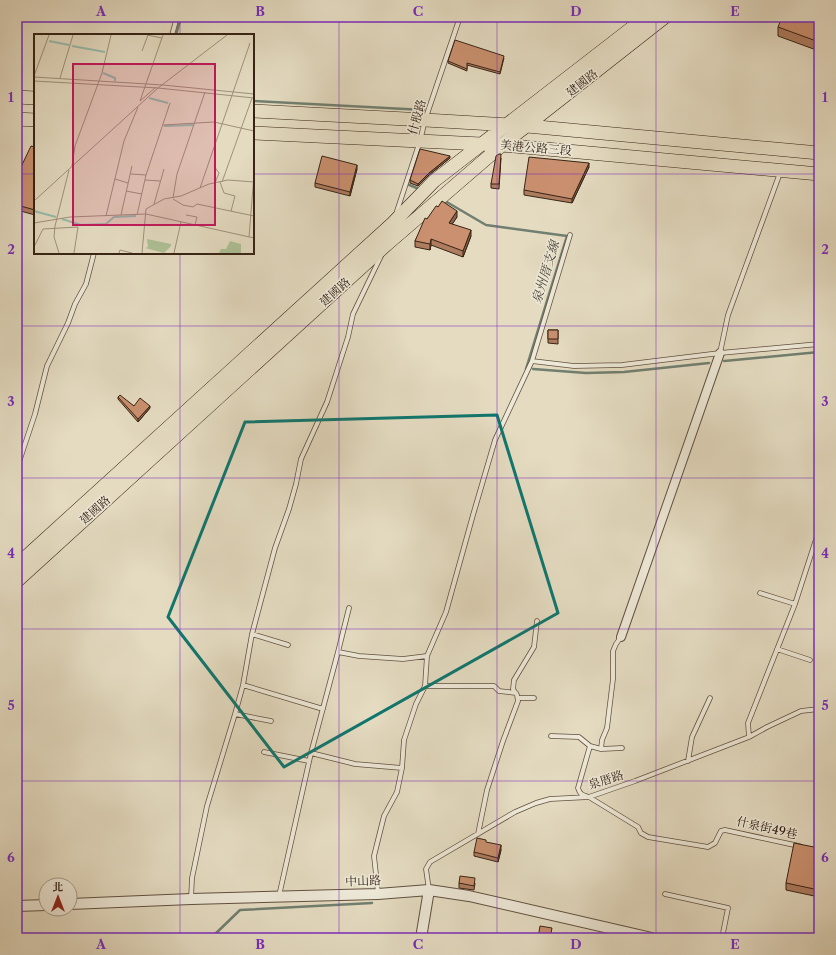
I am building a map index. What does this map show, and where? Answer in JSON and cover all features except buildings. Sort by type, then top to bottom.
[{"type":"main road","name":"建國路","points":[[17,565],[392,227],[434,181],[646,17]]},
{"type":"main road","name":"建國路","points":[[17,580],[388,242],[502,145],[665,17]]},
{"type":"main road","points":[[17,97],[34,98]]},
{"type":"main road","name":"美港公路三段","points":[[254,111],[527,126],[819,153]]},
{"type":"main road","points":[[17,119],[34,120]]},
{"type":"main road","name":"美港公路三段","points":[[254,133],[502,145],[819,174]]},
{"type":"street","points":[[621,637],[720,353]]},
{"type":"street","points":[[421,938],[429,890]]},
{"type":"street","name":"中山路","points":[[78,904],[378,894],[429,890],[469,896],[638,937],[652,938]]},
{"type":"street","points":[[17,906],[38,905]]},
{"type":"lane","points":[[172,34],[177,17]]},
{"type":"lane","name":"什股路","points":[[392,227],[420,142],[425,120],[460,17]]},
{"type":"lane","points":[[720,353],[728,315],[780,171]]},
{"type":"lane","points":[[378,894],[374,856],[384,816],[397,792],[402,768],[404,740],[416,704],[425,686],[427,656],[446,612],[495,440],[532,361],[570,235]]},
{"type":"lane","points":[[190,899],[192,878],[206,806],[243,685],[252,634],[275,548],[296,484],[301,459],[327,402],[348,337],[353,314],[388,242]]},
{"type":"lane","points":[[17,468],[35,414],[47,366],[68,323],[75,304],[86,284],[94,254]]},
{"type":"lane","points":[[532,361],[574,366],[622,365],[720,353],[819,344]]},
{"type":"lane","points":[[749,737],[748,723],[795,604],[819,530]]},
{"type":"lane","points":[[760,593],[795,604]]},
{"type":"lane","points":[[279,896],[309,761],[349,608]]},
{"type":"lane","points":[[478,834],[487,790],[518,701],[516,693],[513,689],[514,680],[534,647],[537,620]]},
{"type":"lane","points":[[252,634],[288,645]]},
{"type":"lane","points":[[601,749],[602,740],[607,728],[613,679],[614,651],[616,644],[621,637]]},
{"type":"lane","points":[[777,650],[810,660]]},
{"type":"lane","points":[[338,652],[359,656],[402,659],[427,656]]},
{"type":"lane","points":[[243,685],[323,708]]},
{"type":"lane","points":[[425,686],[494,686],[499,691],[516,693]]},
{"type":"lane","points":[[518,698],[534,698]]},
{"type":"lane","points":[[688,760],[692,737],[710,698]]},
{"type":"lane","name":"泉厝路","points":[[429,890],[426,869],[430,862],[515,812],[550,799],[589,797],[749,737],[801,711],[819,709]]},
{"type":"lane","points":[[235,714],[271,721]]},
{"type":"lane","points":[[551,736],[579,737],[590,746],[601,749],[622,748]]},
{"type":"lane","points":[[589,797],[581,794],[578,788],[590,746]]},
{"type":"lane","points":[[264,752],[309,761]]},
{"type":"lane","points":[[311,754],[356,764],[402,768]]},
{"type":"lane","name":"什泉街49巷","points":[[589,797],[638,826],[641,833],[648,837],[708,847],[715,843],[721,831],[725,830],[804,847]]},
{"type":"lane","points":[[665,894],[728,908],[722,938]]},
{"type":"highlighted area","points":[[497,415],[558,613],[284,767],[168,617],[245,422]]},
{"type":"waterway","name":"泉州厝支線","points":[[176,34],[181,17]]},
{"type":"waterway","name":"泉州厝支線","points":[[254,101],[424,110],[423,114]]},
{"type":"waterway","name":"泉州厝支線","points":[[408,182],[407,184],[419,189]]},
{"type":"waterway","name":"泉州厝支線","points":[[445,201],[486,225],[567,236],[526,369]]},
{"type":"waterway","name":"泉州厝支線","points":[[724,361],[819,352]]},
{"type":"waterway","name":"泉州厝支線","points":[[533,369],[586,373],[624,372],[709,363]]},
{"type":"waterway","points":[[211,938],[240,910],[372,903]]}]
